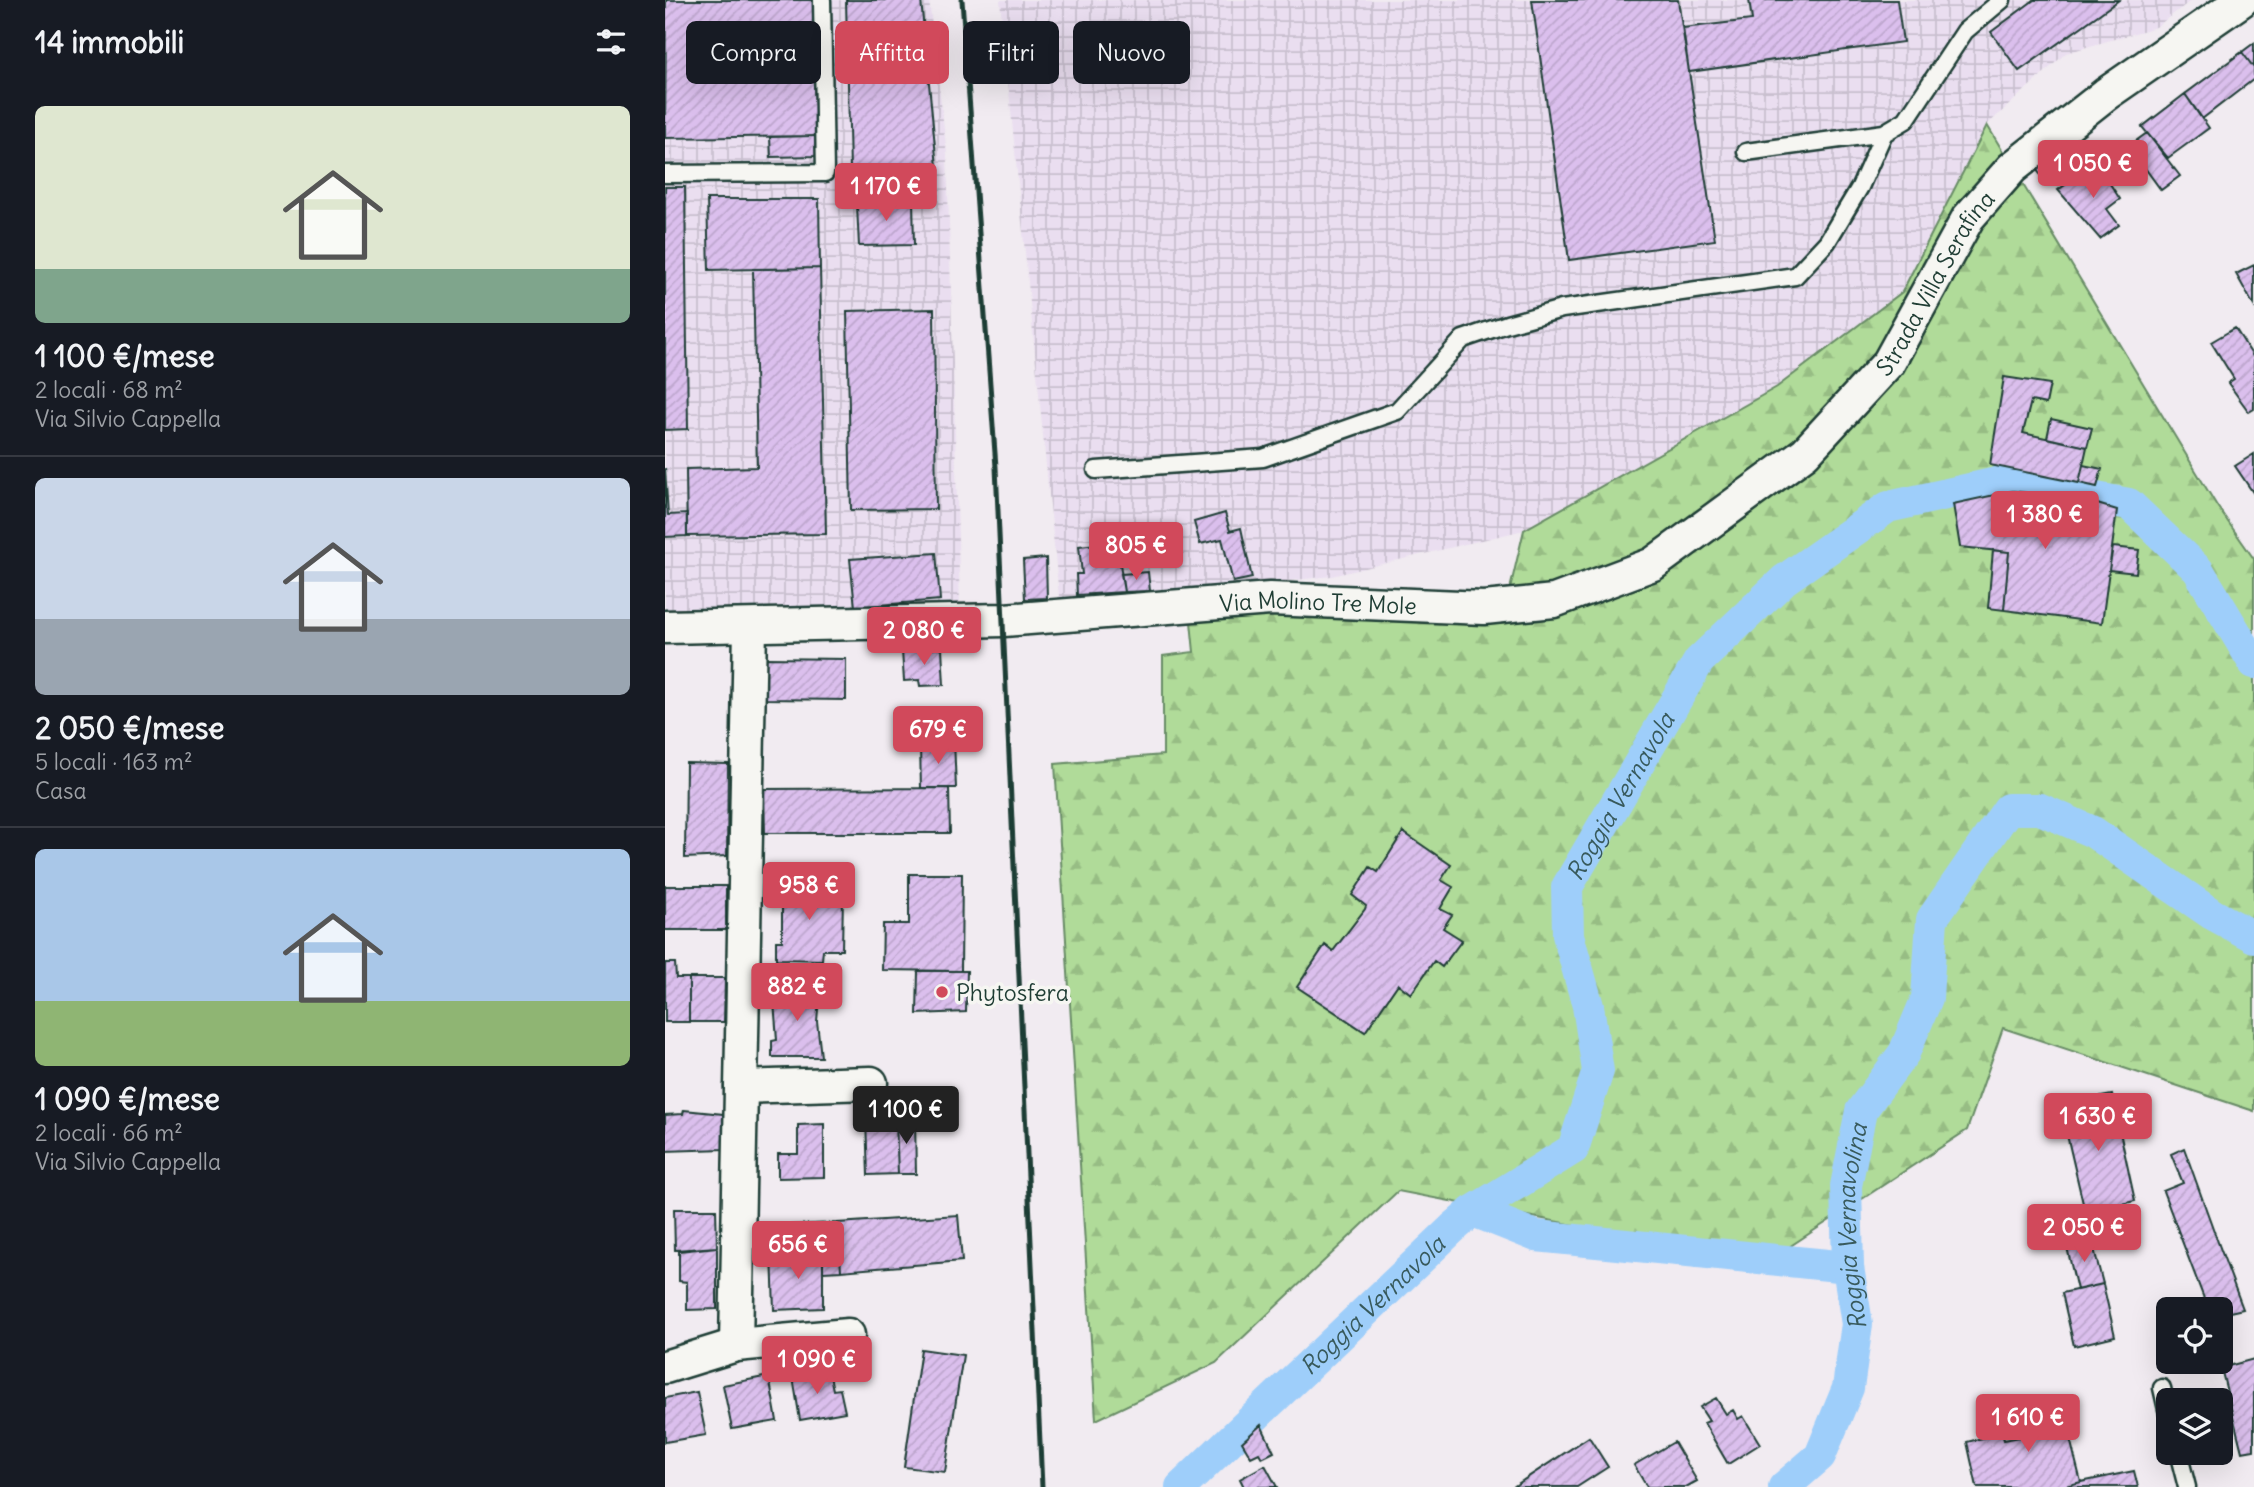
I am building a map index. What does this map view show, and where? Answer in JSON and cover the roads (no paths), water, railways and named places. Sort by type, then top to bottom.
[{"type":"street","name":"Strada Villa Serafina","points":[[1805,453],[1889,362],[1968,218],[2012,169],[2106,94],[2242,0]]},
{"type":"street","name":"Via Molino Tre Mole","points":[[665,627],[1004,620],[1270,598],[1483,608],[1554,601],[1653,564],[1805,453]]},
{"type":"street","points":[[736,1345],[750,627]]},
{"type":"street","points":[[741,1087],[871,1083]]},
{"type":"street","points":[[665,1367],[736,1345],[848,1335]]},
{"type":"lane","points":[[665,174],[825,173],[822,0]]},
{"type":"lane","points":[[1746,152],[1885,133],[1906,120],[1965,32],[2002,0]]},
{"type":"lane","points":[[1096,470],[1262,458],[1397,411],[1463,339],[1562,309],[1795,276],[1827,242],[1860,187],[1885,133]]},
{"type":"lane","points":[[2181,1465],[2187,1487]]},
{"type":"waterway","name":"Roggia Vernavola","points":[[1181,1487],[1453,1228],[1473,1211],[1573,1149],[1598,1071],[1588,1006],[1568,935],[1567,887],[1699,661],[1784,580],[1888,507],[2005,481],[2129,504],[2198,570],[2254,663]]},
{"type":"waterway","name":"Roggia Vernavolina","points":[[1784,1487],[1820,1456],[1848,1388],[1857,1324],[1848,1267],[1846,1186],[1861,1111],[1904,1053],[1927,998],[1932,919],[2008,809],[2040,809],[2093,832],[2212,914],[2254,937]]},
{"type":"waterway","points":[[1473,1211],[1536,1236],[1848,1267]]},
{"type":"railway","points":[[962,0],[996,467],[1042,1487]]},
{"type":"place","name":"Phytosfera","points":[[942,992]]}]
